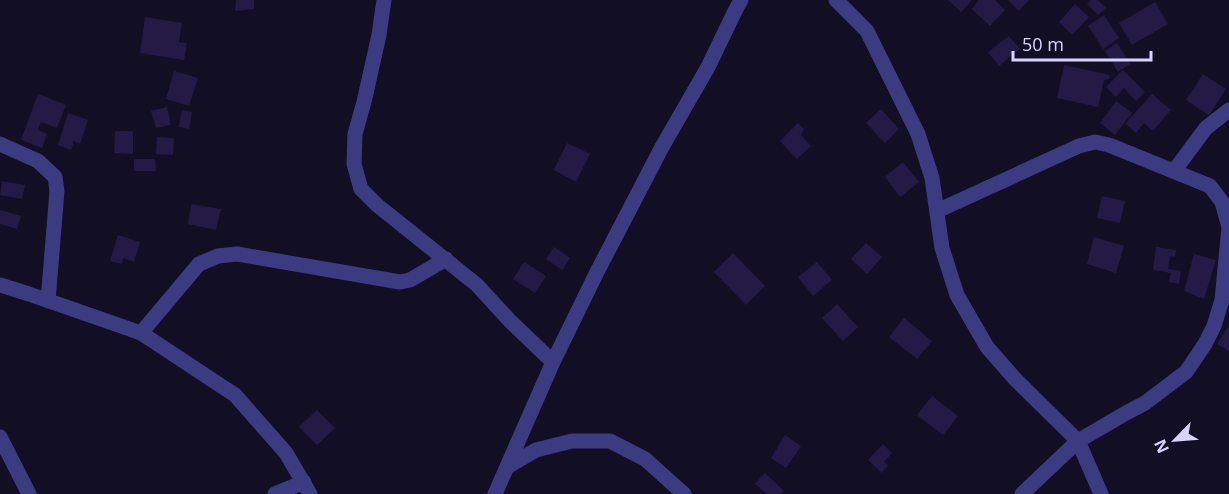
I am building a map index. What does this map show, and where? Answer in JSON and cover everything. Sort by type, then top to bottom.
[{"type":"street","points":[[384,0],[376,46],[355,134],[354,164],[361,189],[377,205],[477,285],[510,321],[553,362]]},
{"type":"street","points":[[495,494],[553,362],[597,272],[656,157],[708,67],[741,0]]},
{"type":"street","points":[[836,0],[867,31],[918,134],[932,178],[942,248],[957,295],[987,347],[1014,379],[1078,441],[1101,494]]},
{"type":"street","points":[[1174,171],[1206,128],[1229,110]]},
{"type":"street","points":[[937,211],[1079,146],[1095,142],[1109,145],[1210,186],[1222,202],[1228,227],[1222,300],[1205,345],[1186,372],[1145,403],[1078,441],[1022,494]]},
{"type":"street","points":[[0,144],[38,161],[55,177],[57,191],[48,301]]},
{"type":"street","points":[[141,333],[199,264],[218,256],[237,254],[400,282],[410,280],[446,259]]},
{"type":"street","points":[[0,285],[141,333],[235,395],[286,453],[307,488],[274,494]]},
{"type":"street","points":[[0,437],[29,494]]},
{"type":"street","points":[[507,467],[536,450],[563,443],[610,441],[645,459],[684,494]]},
{"type":"building","points":[[236,0],[254,0],[254,9],[235,11]]},
{"type":"building","points":[[948,0],[972,0],[961,12]]},
{"type":"building","points":[[979,0],[995,0],[1005,10],[990,26],[972,9]]},
{"type":"building","points":[[1008,0],[1029,0],[1019,11]]},
{"type":"building","points":[[1091,0],[1098,0],[1106,8],[1098,15],[1087,4]]},
{"type":"building","points":[[1155,2],[1168,24],[1132,45],[1119,23]]},
{"type":"building","points":[[1075,4],[1089,17],[1072,35],[1059,22]]},
{"type":"building","points":[[1104,15],[1119,38],[1103,49],[1088,26]]},
{"type":"building","points":[[145,17],[182,23],[179,42],[187,43],[184,60],[140,53]]},
{"type":"building","points":[[1009,36],[1020,49],[999,66],[988,52]]},
{"type":"building","points":[[1117,43],[1130,64],[1118,72],[1105,51]]},
{"type":"building","points":[[1064,65],[1110,75],[1109,79],[1104,80],[1098,107],[1057,98]]},
{"type":"building","points":[[1123,70],[1145,92],[1136,101],[1124,88],[1116,97],[1106,87]]},
{"type":"building","points":[[174,71],[198,78],[189,106],[166,99]]},
{"type":"building","points":[[1203,74],[1226,89],[1209,115],[1186,100]]},
{"type":"building","points":[[38,94],[66,105],[57,128],[41,122],[38,130],[47,134],[42,148],[21,140]]},
{"type":"building","points":[[1152,94],[1171,110],[1153,131],[1144,123],[1136,133],[1125,124]]},
{"type":"building","points":[[1116,101],[1132,113],[1115,135],[1100,123]]},
{"type":"building","points":[[167,107],[171,125],[156,128],[151,111]]},
{"type":"building","points":[[881,109],[899,129],[885,143],[866,123]]},
{"type":"building","points":[[182,110],[192,112],[189,129],[179,127]]},
{"type":"building","points":[[68,113],[88,120],[80,144],[74,141],[71,150],[58,145]]},
{"type":"building","points":[[798,123],[804,129],[801,135],[811,146],[797,159],[780,141]]},
{"type":"building","points":[[115,131],[133,131],[133,154],[114,153]]},
{"type":"building","points":[[157,137],[174,138],[173,155],[156,154]]},
{"type":"building","points":[[567,143],[590,154],[576,182],[554,170]]},
{"type":"building","points":[[134,159],[155,159],[156,171],[134,171]]},
{"type":"building","points":[[903,162],[919,182],[900,197],[885,177]]},
{"type":"building","points":[[2,181],[25,185],[22,199],[0,195]]},
{"type":"building","points":[[1102,196],[1125,201],[1120,223],[1097,218]]},
{"type":"building","points":[[191,204],[221,209],[216,230],[188,224]]},
{"type":"building","points":[[0,210],[21,216],[17,229],[0,224]]},
{"type":"building","points":[[118,235],[140,242],[134,262],[123,258],[122,264],[110,261]]},
{"type":"building","points":[[1094,237],[1124,246],[1116,273],[1087,264]]},
{"type":"building","points":[[866,243],[882,257],[867,274],[851,259]]},
{"type":"building","points":[[554,247],[570,258],[562,270],[546,259]]},
{"type":"building","points":[[1156,247],[1176,250],[1175,257],[1170,256],[1168,269],[1181,271],[1179,284],[1169,282],[1171,273],[1153,270]]},
{"type":"building","points":[[733,253],[765,286],[746,305],[714,272]]},
{"type":"building","points":[[1194,254],[1216,260],[1204,299],[1184,291]]},
{"type":"building","points":[[524,262],[546,276],[535,293],[513,279]]},
{"type":"building","points":[[817,262],[832,280],[813,296],[798,277]]},
{"type":"building","points":[[837,304],[858,327],[843,341],[822,318]]},
{"type":"building","points":[[904,318],[932,341],[917,359],[889,337]]},
{"type":"building","points":[[1229,325],[1229,351],[1217,344]]},
{"type":"building","points":[[932,396],[958,416],[943,435],[917,415]]},
{"type":"building","points":[[317,410],[335,428],[317,445],[299,427]]},
{"type":"building","points":[[785,435],[801,446],[786,468],[771,458]]},
{"type":"building","points":[[883,444],[892,453],[884,462],[888,465],[882,473],[868,460]]},
{"type":"building","points":[[765,473],[784,491],[781,494],[767,494],[755,484]]}]
